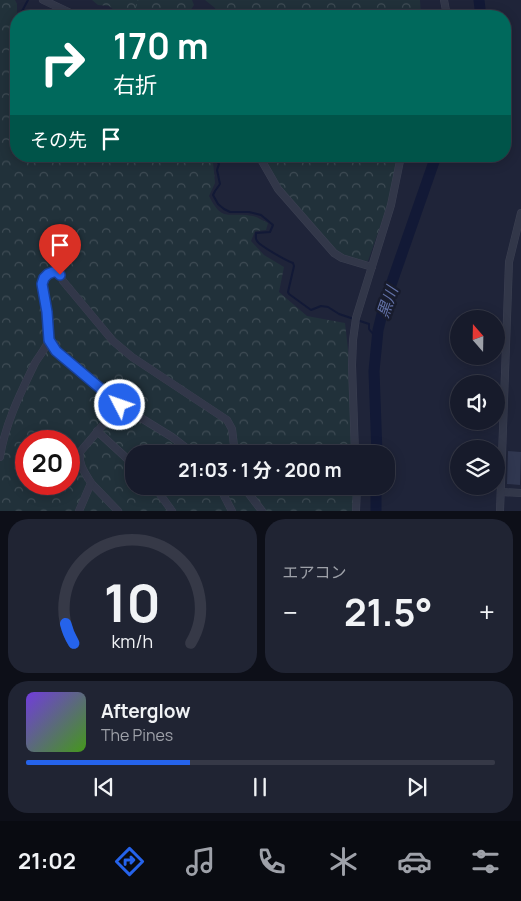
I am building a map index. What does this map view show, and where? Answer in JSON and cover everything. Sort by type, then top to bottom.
[{"type":"street","points":[[43,0],[64,10]]},
{"type":"street","points":[[262,162],[278,189],[330,249],[342,258],[372,267]]},
{"type":"street","points":[[356,445],[353,340],[356,318],[391,205],[400,162]]},
{"type":"street","points":[[503,440],[509,262],[521,213]]},
{"type":"street","points":[[182,445],[120,405],[56,351],[49,340],[42,284],[48,274],[57,272],[113,341],[132,357],[227,420],[232,429],[234,445]]},
{"type":"street","points":[[0,458],[5,431],[12,413],[36,362],[49,340]]},
{"type":"street","points":[[118,511],[91,483],[84,473],[79,458],[84,446],[120,405]]},
{"type":"street","points":[[97,431],[125,457]]},
{"type":"street","points":[[78,511],[91,483]]},
{"type":"street","points":[[505,492],[521,493]]},
{"type":"street","points":[[160,495],[172,511]]},
{"type":"street","points":[[224,495],[232,511]]},
{"type":"street","points":[[250,495],[262,511]]},
{"type":"street","points":[[356,511],[357,495]]},
{"type":"street","points":[[500,511],[501,495]]},
{"type":"green space","points":[[0,0],[15,0],[17,4],[17,10],[10,10],[10,162],[213,162],[215,183],[209,196],[218,210],[227,215],[257,217],[268,223],[266,230],[255,231],[251,241],[264,255],[284,267],[279,292],[307,316],[345,323],[349,358],[352,445],[125,445],[125,495],[354,495],[354,511],[0,511]]},
{"type":"green space","points":[[92,0],[192,0],[194,5],[191,10],[114,10],[109,6],[98,5]]},
{"type":"green space","points":[[205,0],[420,0],[421,10],[216,10]]},
{"type":"green space","points":[[265,162],[399,162],[396,182],[368,261],[355,260],[342,255],[326,242],[280,188]]},
{"type":"building","points":[[508,451],[521,452],[520,485],[507,484]]},
{"type":"waterway","points":[[23,10],[28,0]]},
{"type":"waterway","name":"黒川","points":[[479,0],[480,10]]},
{"type":"waterway","points":[[218,162],[220,184],[213,195],[218,204],[224,209],[230,212],[249,212],[261,215],[273,225],[270,232],[256,233],[256,238],[263,246],[293,263],[289,294],[311,310],[321,306],[328,307],[339,314],[369,324],[369,329],[377,339]]},
{"type":"waterway","name":"黒川","points":[[377,445],[374,371],[378,330],[385,302],[434,162]]},
{"type":"waterway","name":"黒川","points":[[376,495],[376,511]]},
{"type":"route","points":[[60,275],[57,272],[48,274],[42,284],[49,340],[56,351],[120,405]]}]
